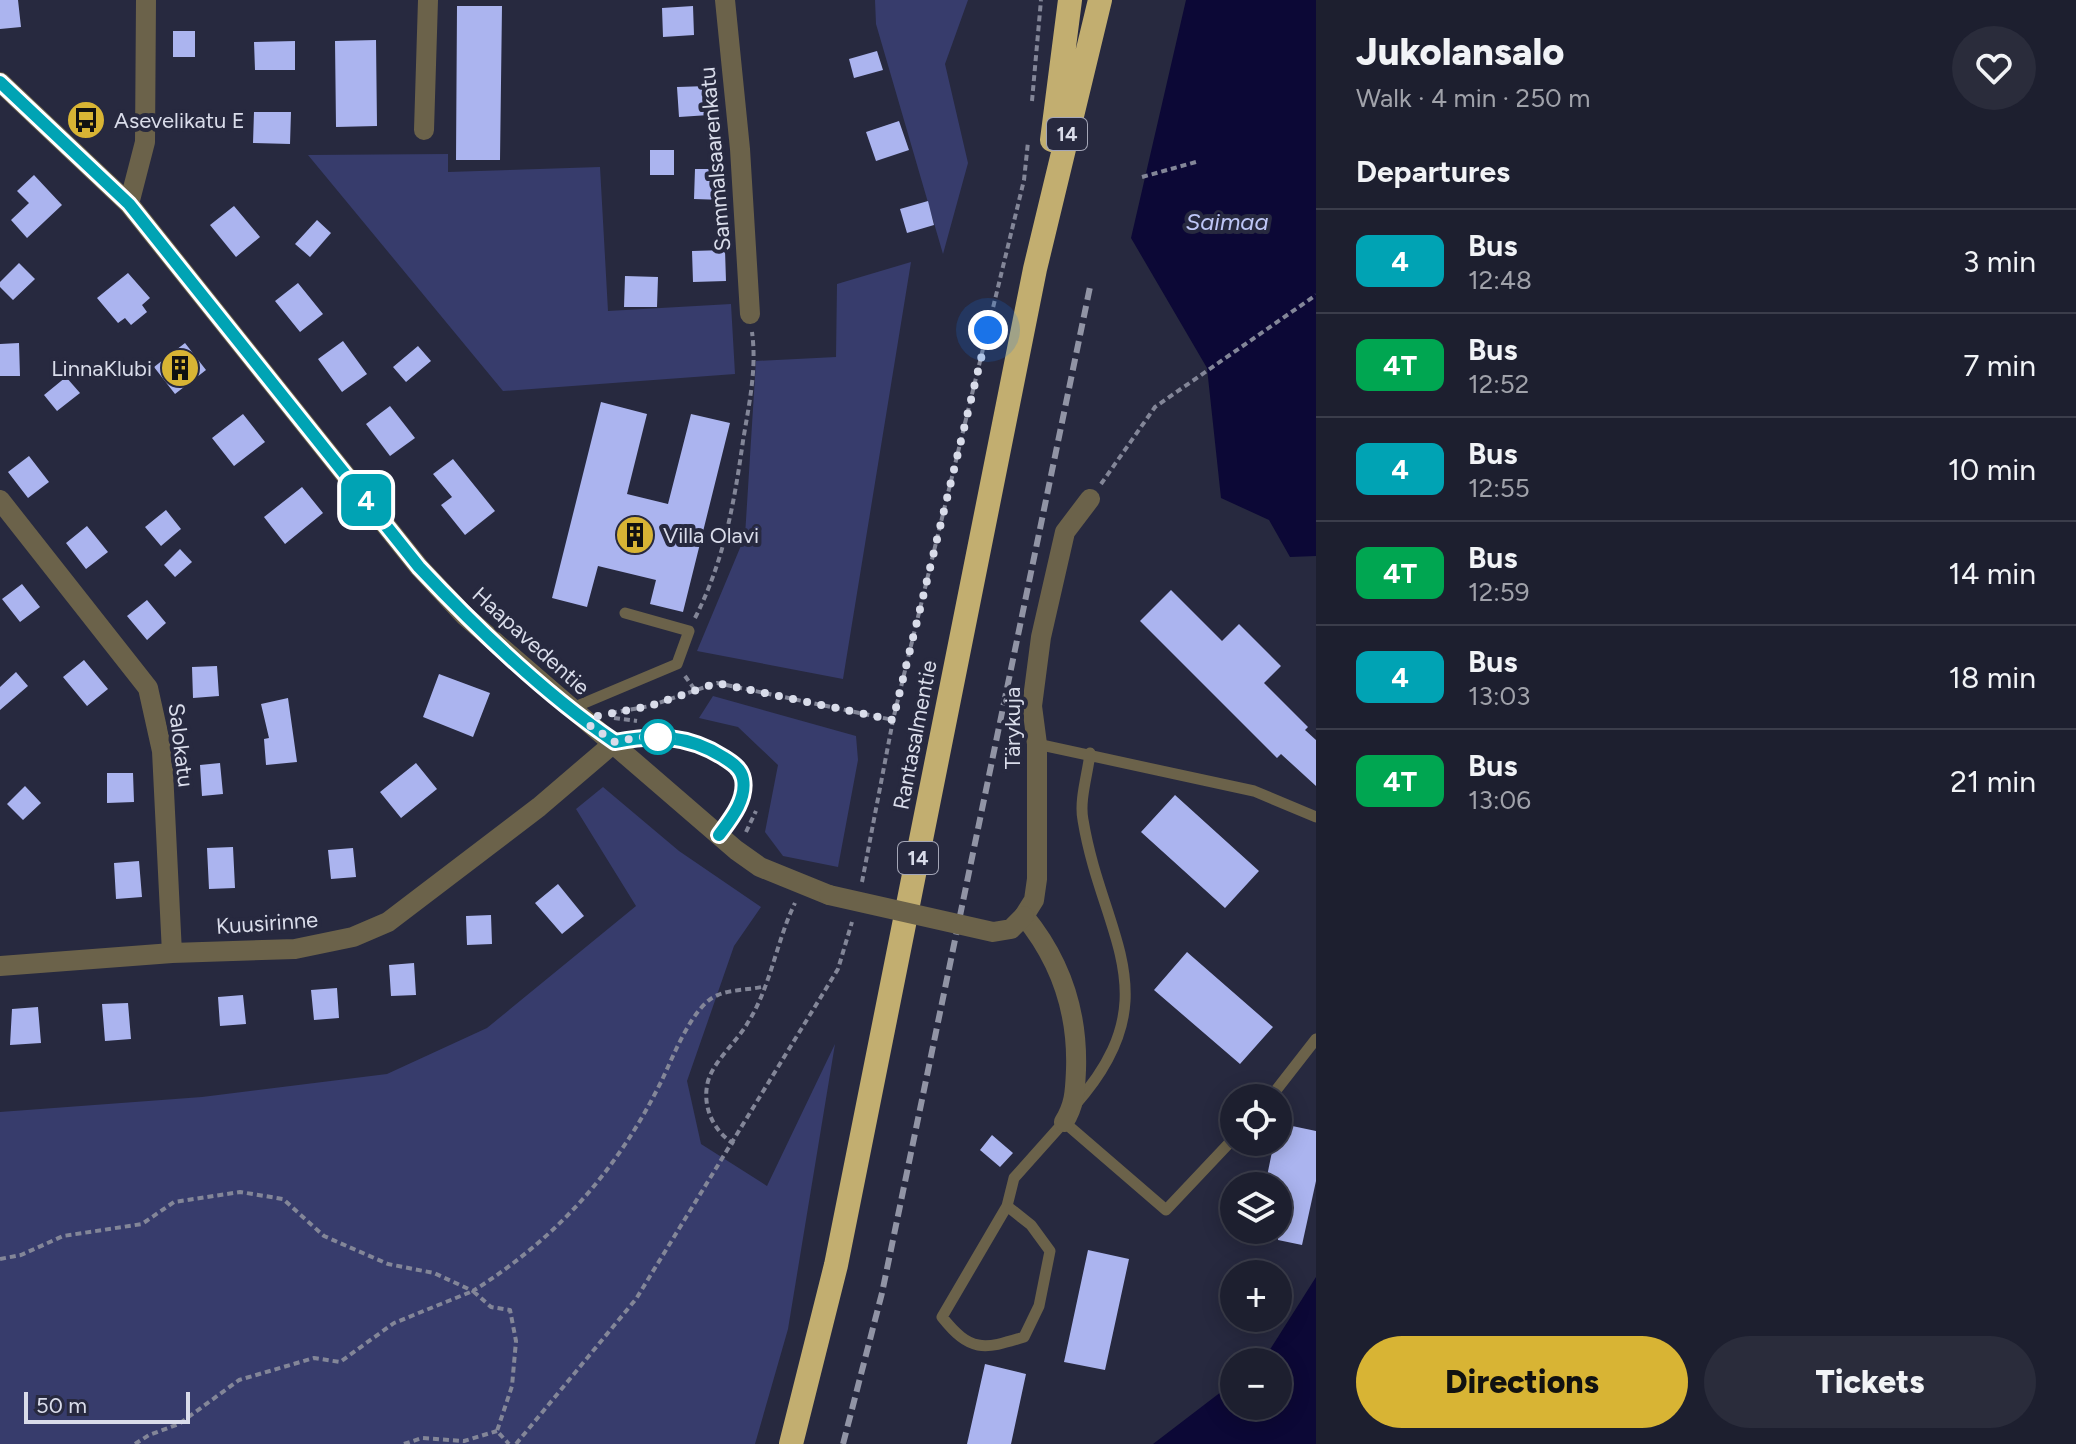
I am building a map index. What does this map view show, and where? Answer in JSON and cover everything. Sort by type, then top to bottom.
[{"type":"highway","name":"Rantasalmentie","points":[[1035,269],[1070,0]]},
{"type":"highway","name":"Rantasalmentie","points":[[791,1444],[839,1250],[1035,269],[1100,0]]},
{"type":"street","points":[[129,204],[145,142],[146,0]]},
{"type":"street","points":[[424,130],[428,0]]},
{"type":"street","name":"Sammalsaarenkatu","points":[[725,0],[740,149],[750,314]]},
{"type":"street","name":"Haapavedentie","points":[[0,82],[129,204],[419,567],[465,616],[589,725],[615,742],[719,835],[760,867],[829,895],[993,932],[1011,929],[1024,916]]},
{"type":"street","name":"Tärykuja","points":[[1024,916],[1034,900],[1037,879],[1037,744],[1032,706],[1041,637],[1065,532],[1090,499]]},
{"type":"street","name":"Salokatu","points":[[0,500],[148,688],[162,751],[172,953]]},
{"type":"street","name":"Kuusirinne","points":[[0,966],[321,946],[353,937],[388,922],[539,807],[615,742]]},
{"type":"street","points":[[1024,916],[1043,939],[1073,1010],[1077,1044],[1069,1114]]},
{"type":"lane","points":[[570,709],[677,664],[689,631],[625,613]]},
{"type":"lane","points":[[615,742],[641,737],[684,738],[706,746],[734,764],[742,775],[743,789],[737,811],[719,835]]},
{"type":"lane","points":[[1037,744],[1090,753],[1254,791],[1316,817]]},
{"type":"lane","points":[[1007,1206],[1031,1225],[1050,1251],[1039,1306],[1024,1337],[990,1348],[961,1341],[942,1317],[1007,1206],[1014,1178],[1093,1084],[1122,1030],[1127,978],[1082,817],[1090,753]]},
{"type":"lane","points":[[1281,1084],[1316,1039]]},
{"type":"lane","points":[[1069,1114],[1166,1210],[1220,1153]]},
{"type":"path","points":[[1031,105],[1041,0]]},
{"type":"path","points":[[861,887],[893,720],[1024,180],[1029,135]]},
{"type":"path","points":[[1142,177],[1196,162]]},
{"type":"path","points":[[1090,499],[1155,407],[1316,295]]},
{"type":"path","points":[[689,631],[711,586],[729,530],[756,361],[750,314]]},
{"type":"path","points":[[589,725],[598,716],[650,706],[717,683],[893,720]]},
{"type":"path","points":[[734,1144],[721,1135],[713,1123],[707,1101],[707,1083],[747,1025],[766,986],[796,903]]},
{"type":"path","points":[[516,1444],[636,1299],[734,1144],[838,969],[855,912]]},
{"type":"path","points":[[135,1444],[149,1435],[179,1424],[239,1380],[314,1358],[340,1362],[394,1323],[473,1291],[553,1233],[595,1187],[647,1109],[693,1018],[717,995],[766,986]]},
{"type":"path","points":[[0,1259],[21,1255],[63,1236],[142,1224],[174,1202],[240,1192],[283,1199],[324,1236],[388,1264],[434,1273],[473,1291],[491,1307],[510,1310],[516,1341],[512,1386],[497,1431]]},
{"type":"path","points":[[404,1444],[422,1438],[464,1441],[497,1431]]},
{"type":"path","points":[[497,1431],[509,1444]]},
{"type":"shaded area","points":[[875,0],[968,0],[945,64],[968,163],[943,254],[876,24]]},
{"type":"shaded area","points":[[448,154],[448,172],[600,167],[608,311],[731,304],[735,374],[503,391],[308,155]]},
{"type":"shaded area","points":[[911,262],[843,679],[697,651],[745,536],[756,361],[836,357],[837,284]]},
{"type":"shaded area","points":[[713,696],[856,736],[858,760],[838,867],[783,856],[765,832],[778,765],[738,727],[699,718]]},
{"type":"shaded area","points":[[603,787],[679,851],[761,907],[734,946],[687,1081],[701,1144],[767,1186],[835,1044],[788,1329],[755,1444],[0,1444],[0,1112],[202,1097],[387,1074],[487,1028],[636,906],[576,809]]},
{"type":"water","name":"Saimaa","points":[[1186,0],[1316,0],[1316,556],[1290,557],[1269,520],[1221,498],[1207,368],[1131,238]]},
{"type":"water","points":[[1316,1277],[1316,1444],[1153,1444],[1220,1393],[1220,1420],[1292,1420],[1292,1348],[1271,1348],[1281,1332],[1292,1332],[1292,1315]]},
{"type":"building","points":[[0,0],[18,0],[21,27],[0,29]]},
{"type":"building","points":[[457,6],[502,6],[500,160],[456,160]]},
{"type":"building","points":[[693,6],[694,35],[663,37],[662,8]]},
{"type":"building","points":[[173,31],[195,31],[195,57],[173,57]]},
{"type":"building","points":[[376,40],[377,126],[336,127],[335,41]]},
{"type":"building","points":[[295,41],[295,70],[255,70],[254,42]]},
{"type":"building","points":[[877,51],[883,70],[854,78],[849,59]]},
{"type":"building","points":[[708,86],[709,115],[679,117],[677,87]]},
{"type":"building","points":[[254,112],[291,112],[290,144],[253,143]]},
{"type":"building","points":[[899,121],[909,150],[876,161],[866,132]]},
{"type":"building","points":[[650,150],[674,150],[674,175],[650,175]]},
{"type":"building","points":[[695,169],[724,169],[724,200],[694,199]]},
{"type":"building","points":[[34,175],[62,205],[27,238],[11,220],[29,203],[17,191]]},
{"type":"building","points":[[928,201],[934,225],[907,233],[900,209]]},
{"type":"building","points":[[234,206],[260,237],[236,257],[210,225]]},
{"type":"building","points":[[317,220],[331,233],[310,257],[295,244]]},
{"type":"building","points":[[725,250],[726,281],[693,282],[692,251]]},
{"type":"building","points":[[19,263],[35,279],[13,300],[0,287],[0,282]]},
{"type":"building","points":[[128,273],[150,298],[142,305],[147,312],[131,325],[125,318],[118,323],[97,298]]},
{"type":"building","points":[[625,276],[658,277],[657,307],[624,307]]},
{"type":"building","points":[[298,283],[323,314],[300,332],[275,301]]},
{"type":"building","points":[[343,341],[367,374],[342,392],[318,359]]},
{"type":"building","points":[[19,343],[20,376],[0,376],[0,344]]},
{"type":"building","name":"LinnaKlubi","points":[[185,343],[206,370],[175,394],[154,367]]},
{"type":"building","points":[[418,346],[431,361],[406,382],[393,367]]},
{"type":"building","points":[[66,377],[80,393],[57,411],[44,395]]},
{"type":"building","name":"Villa Olavi","points":[[601,402],[647,414],[627,494],[668,504],[691,414],[730,423],[683,612],[650,604],[656,580],[598,566],[587,607],[552,598]]},
{"type":"building","points":[[390,406],[415,438],[390,456],[366,424]]},
{"type":"building","points":[[243,414],[265,442],[234,466],[212,438]]},
{"type":"building","points":[[29,456],[49,482],[28,498],[8,472]]},
{"type":"building","points":[[453,459],[495,511],[465,535],[441,505],[452,497],[433,474]]},
{"type":"building","points":[[302,487],[323,513],[285,544],[264,517]]},
{"type":"building","points":[[166,510],[181,529],[161,546],[145,527]]},
{"type":"building","points":[[87,526],[108,552],[86,569],[66,543]]},
{"type":"building","points":[[180,549],[192,562],[175,577],[164,565]]},
{"type":"building","points":[[22,584],[40,607],[20,622],[2,599]]},
{"type":"building","points":[[1171,590],[1222,641],[1239,624],[1281,666],[1264,683],[1308,727],[1305,730],[1316,740],[1316,786],[1281,754],[1277,758],[1140,621]]},
{"type":"building","points":[[147,600],[166,623],[147,640],[127,616]]},
{"type":"building","points":[[84,660],[108,689],[87,706],[63,677]]},
{"type":"building","points":[[217,666],[219,696],[193,698],[192,667]]},
{"type":"building","points":[[16,672],[28,686],[0,710],[0,687]]},
{"type":"building","points":[[439,674],[490,693],[473,737],[423,717]]},
{"type":"building","points":[[288,698],[297,762],[266,765],[264,739],[269,738],[261,704]]},
{"type":"building","points":[[220,763],[223,794],[202,796],[200,765]]},
{"type":"building","points":[[416,763],[437,789],[401,818],[380,792]]},
{"type":"building","points":[[107,773],[133,773],[134,802],[107,803]]},
{"type":"building","points":[[25,786],[41,803],[23,820],[7,804]]},
{"type":"building","points":[[1175,795],[1259,871],[1225,908],[1141,832]]},
{"type":"building","points":[[233,847],[235,888],[209,889],[207,848]]},
{"type":"building","points":[[353,848],[356,877],[331,879],[328,850]]},
{"type":"building","points":[[139,861],[142,897],[116,899],[114,863]]},
{"type":"building","points":[[558,884],[584,916],[562,934],[535,903]]},
{"type":"building","points":[[491,915],[492,944],[467,945],[466,916]]},
{"type":"building","points":[[1187,952],[1273,1027],[1240,1064],[1154,990]]},
{"type":"building","points":[[414,963],[416,995],[391,996],[389,965]]},
{"type":"building","points":[[337,988],[339,1018],[314,1020],[311,990]]},
{"type":"building","points":[[243,995],[246,1024],[220,1026],[218,997]]},
{"type":"building","points":[[128,1003],[131,1039],[105,1041],[102,1004]]},
{"type":"building","points":[[38,1007],[41,1043],[10,1045],[12,1009]]},
{"type":"building","points":[[1292,1126],[1316,1131],[1316,1181],[1302,1245],[1292,1243],[1292,1172],[1268,1172],[1271,1156],[1292,1156]]},
{"type":"building","points":[[992,1135],[1013,1153],[1000,1167],[980,1150]]},
{"type":"building","points":[[1088,1250],[1129,1259],[1105,1370],[1064,1362]]},
{"type":"building","points":[[985,1364],[1026,1374],[1011,1444],[967,1444]]},
{"type":"railway","points":[[843,1444],[882,1293],[1090,287]]},
{"type":"bus line","name":"4","points":[[0,82],[129,204],[419,567],[465,616],[589,725],[615,742],[641,737],[684,738],[706,746],[734,764],[742,775],[743,789],[737,811],[719,835]]},
{"type":"place","name":"Asevelikatu E","points":[[86,120]]},
{"type":"place","name":"LinnaKlubi","points":[[180,368]]},
{"type":"place","name":"Villa Olavi","points":[[635,535]]},
{"type":"route","points":[[658,737],[672,738],[641,737],[615,742],[589,725],[598,716],[650,706],[717,683],[893,720],[988,330]]}]
